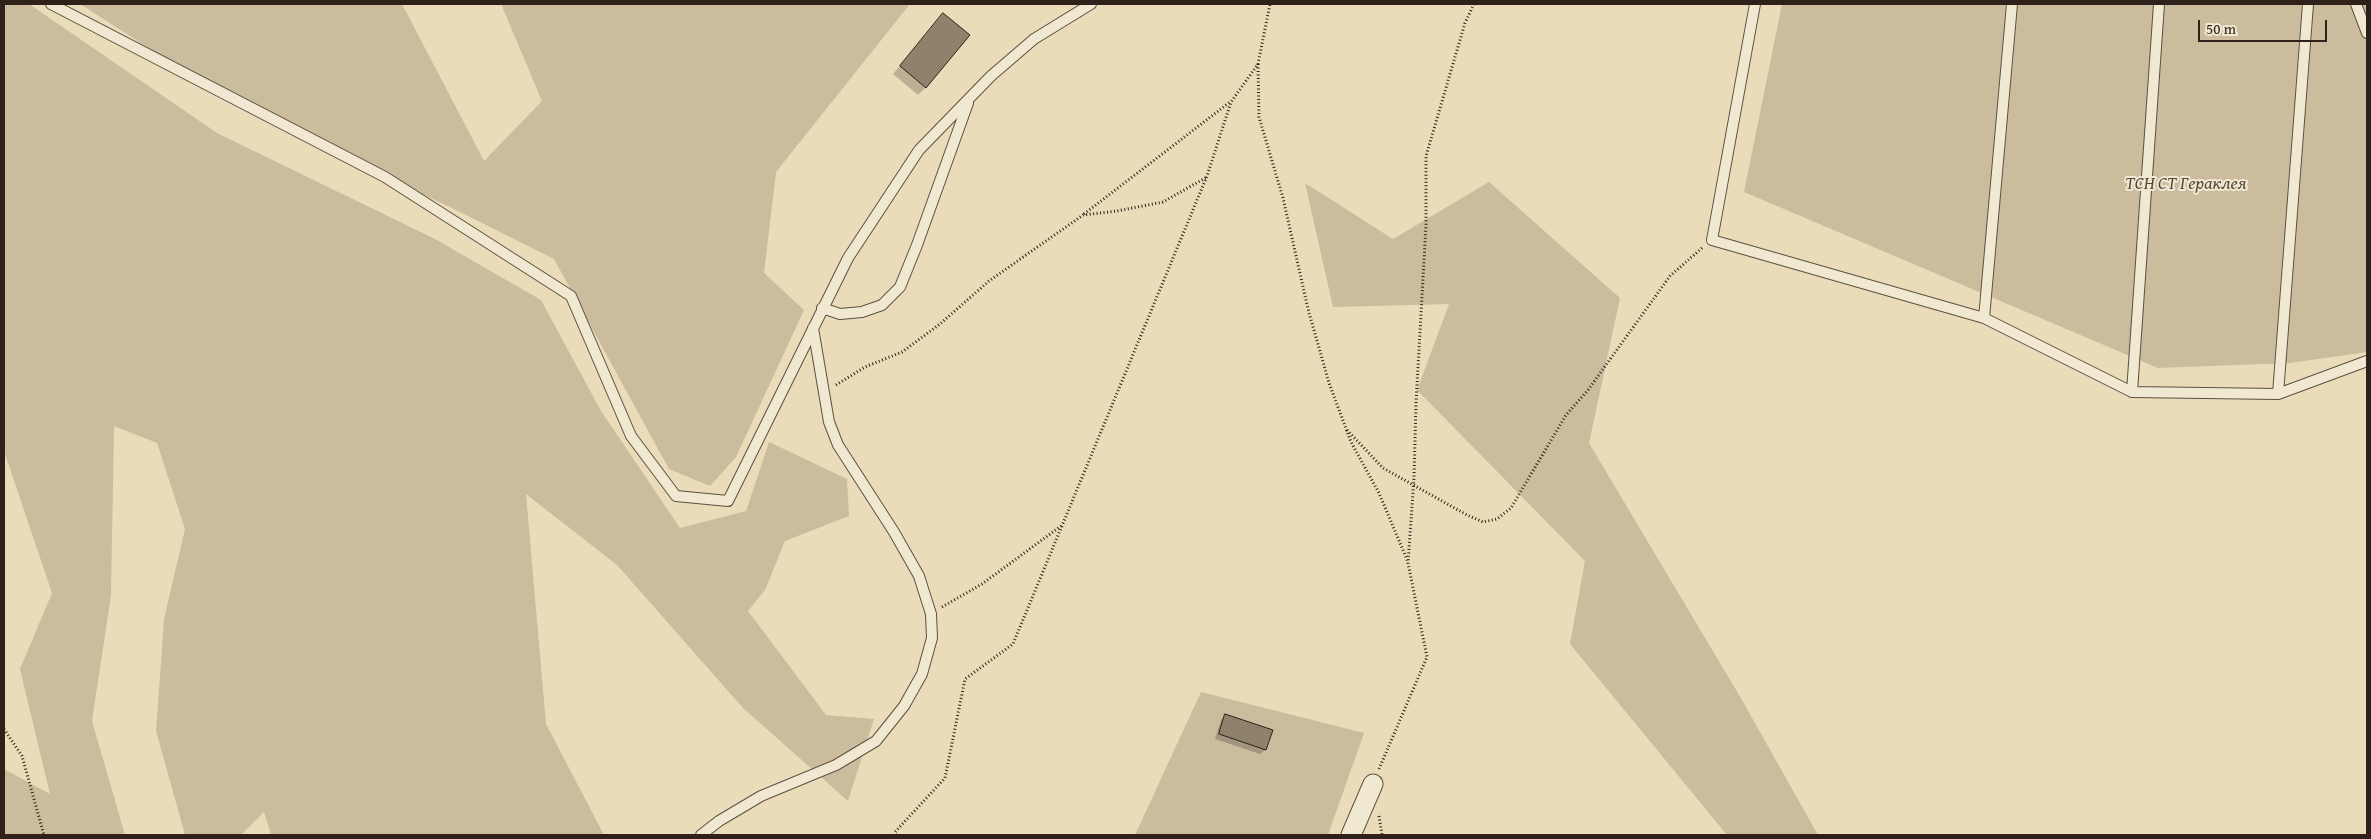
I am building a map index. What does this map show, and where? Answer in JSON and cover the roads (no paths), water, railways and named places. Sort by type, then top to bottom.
[{"type":"street","points":[[1351,835],[1373,784]]},
{"type":"lane","points":[[51,4],[385,177],[571,296],[631,436],[676,496],[728,501],[848,258],[919,150],[991,76],[1034,39],[1091,4]]},
{"type":"lane","points":[[1755,4],[1712,240],[1984,318],[2132,392],[2278,394],[2367,361]]},
{"type":"lane","points":[[1984,318],[2012,4]]},
{"type":"lane","points":[[2132,392],[2159,4]]},
{"type":"lane","points":[[2278,394],[2308,4]]},
{"type":"lane","points":[[2356,4],[2367,33]]},
{"type":"lane","points":[[822,308],[840,314],[862,312],[882,305],[900,287],[970,97]]},
{"type":"lane","points":[[701,835],[719,820],[761,796],[836,765],[876,740],[904,706],[922,674],[932,638],[931,614],[919,576],[894,532],[838,445],[829,422],[813,328]]},
{"type":"park label","name":"ТСН СТ Гераклея","points":[[2186,184]]}]
